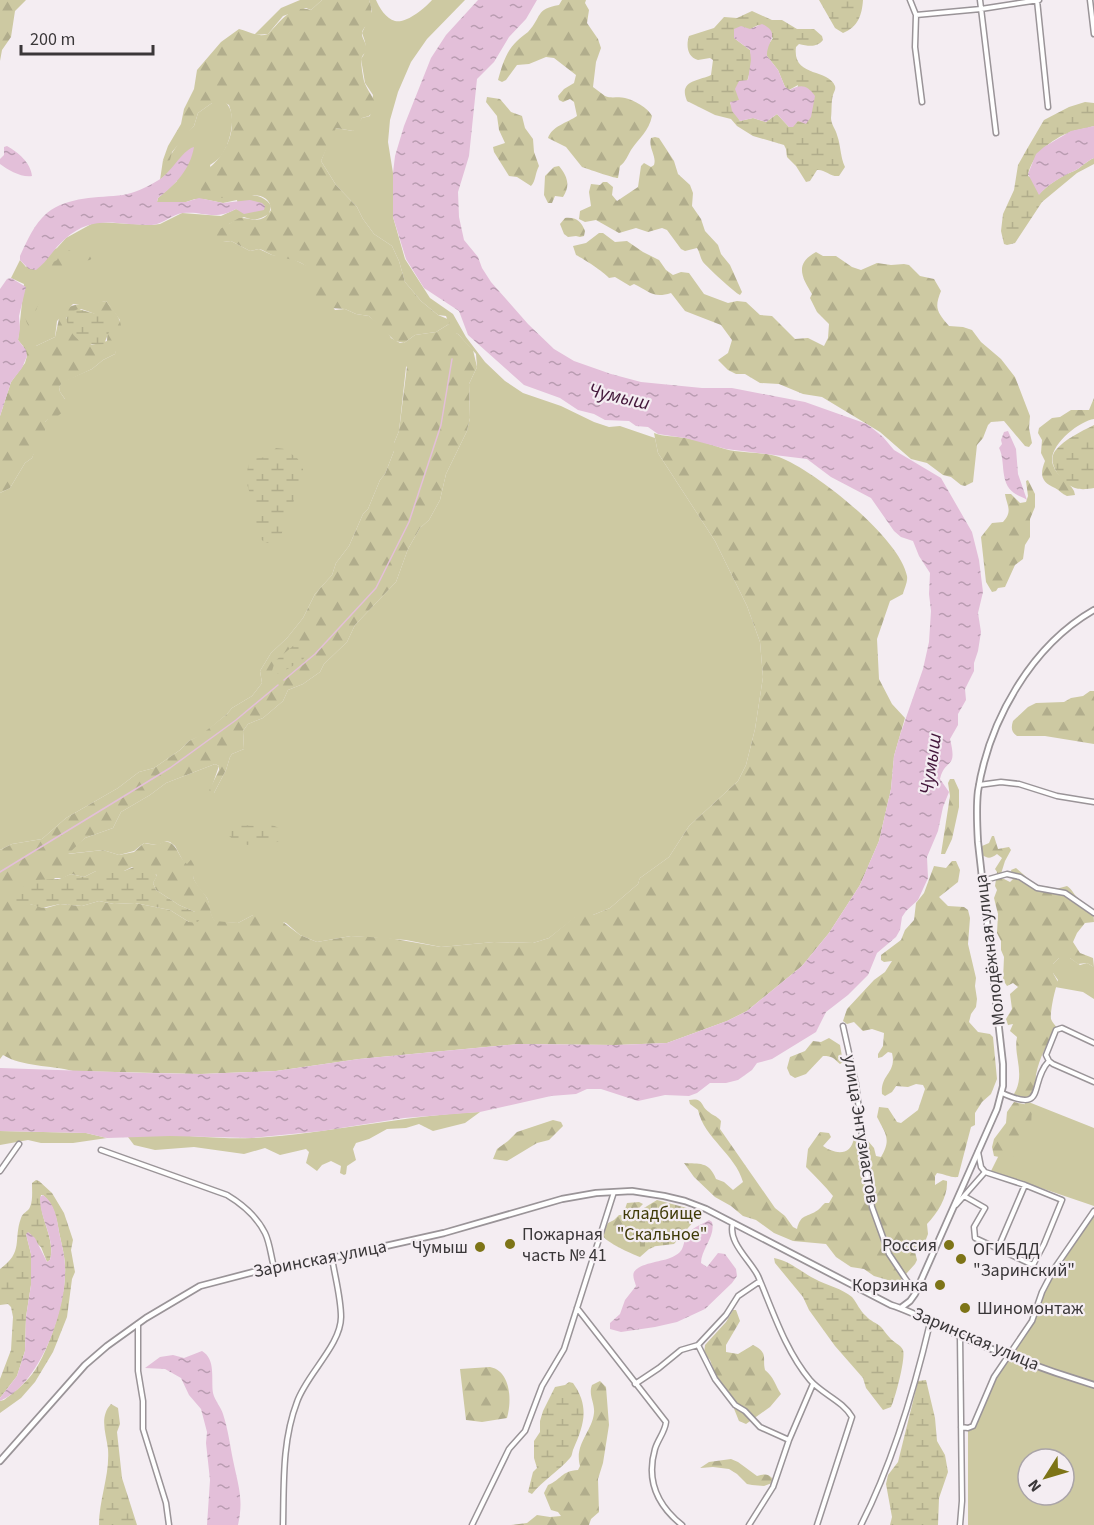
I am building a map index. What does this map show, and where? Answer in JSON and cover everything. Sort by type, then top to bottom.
[{"type":"street","points":[[910,0],[916,15],[915,47],[922,102]]},
{"type":"street","points":[[980,0],[996,134]]},
{"type":"street","points":[[916,15],[981,9],[1038,0],[1048,107]]},
{"type":"street","points":[[1090,0],[1094,34]]},
{"type":"street","name":"Молодёжная улица","points":[[902,1307],[915,1294],[1002,1093],[1004,1076],[1002,1053],[976,812],[984,760],[1003,715],[1026,673],[1061,633],[1094,610]]},
{"type":"street","points":[[979,785],[1001,782],[1019,784],[1057,796],[1094,802]]},
{"type":"street","points":[[982,881],[1006,874],[1020,877],[1037,888],[1065,893],[1094,913]]},
{"type":"street","name":"улица Энтузиастов","points":[[843,1026],[856,1084],[872,1207],[889,1254],[915,1294]]},
{"type":"street","points":[[1094,1043],[1059,1028],[1056,1030],[1046,1055],[1049,1061],[1094,1082]]},
{"type":"street","points":[[1002,1093],[1018,1100],[1029,1100],[1036,1092],[1043,1068],[1049,1061]]},
{"type":"street","points":[[0,1171],[19,1144]]},
{"type":"street","points":[[101,1150],[186,1179],[227,1195],[240,1203],[252,1215],[265,1234],[274,1267]]},
{"type":"street","points":[[964,1196],[984,1208],[974,1227],[975,1238],[1033,1265],[1062,1200],[986,1172],[981,1167],[978,1151]]},
{"type":"street","points":[[955,1206],[986,1172]]},
{"type":"street","points":[[998,1248],[1025,1185]]},
{"type":"street","points":[[472,1525],[509,1449],[525,1431],[542,1386],[564,1349],[614,1191]]},
{"type":"street","name":"Заринская улица","points":[[0,1461],[86,1365],[138,1324],[180,1296],[200,1286],[274,1267],[332,1258],[444,1233],[562,1199],[614,1191],[654,1194],[685,1201],[733,1223],[891,1305],[902,1307],[930,1323],[1009,1356],[1094,1385]]},
{"type":"street","points":[[961,1426],[969,1428],[973,1426],[994,1377],[1032,1321],[1042,1292],[1054,1269],[1094,1211]]},
{"type":"street","points":[[733,1223],[731,1228],[737,1244],[752,1264],[781,1331],[800,1366],[813,1384],[843,1407],[852,1417],[817,1525]]},
{"type":"street","points":[[283,1525],[284,1468],[290,1426],[302,1390],[332,1346],[341,1319],[332,1258]]},
{"type":"street","points":[[636,1384],[681,1350],[698,1345],[726,1315],[738,1296],[760,1281]]},
{"type":"street","points":[[577,1307],[666,1422],[655,1449],[653,1486],[660,1502],[682,1525]]},
{"type":"street","points":[[861,1525],[882,1478],[920,1365],[930,1323]]},
{"type":"street","points":[[138,1324],[138,1371],[143,1428],[166,1503],[169,1525]]},
{"type":"street","points":[[960,1336],[960,1525]]},
{"type":"street","points":[[698,1345],[715,1379],[735,1405],[745,1411],[760,1427],[789,1440]]},
{"type":"street","points":[[749,1525],[773,1487],[789,1440],[813,1384]]},
{"type":"green space","points":[[0,0],[26,0],[15,11],[11,37],[2,50],[0,61]]},
{"type":"green space","points":[[300,0],[322,0],[311,10],[306,8],[283,16],[268,34],[254,35],[281,8]]},
{"type":"green space","points":[[322,0],[369,0],[372,14],[362,31],[366,52],[362,57],[361,65],[365,84],[377,107],[369,116],[362,118],[357,129],[353,131],[336,128],[321,161],[336,185],[357,207],[374,234],[392,246],[405,282],[421,301],[438,315],[450,320],[449,324],[436,332],[415,335],[404,343],[395,341],[369,316],[345,309],[331,308],[309,294],[305,286],[312,280],[311,273],[303,264],[259,249],[250,251],[231,241],[223,242],[213,233],[239,218],[256,220],[264,218],[271,210],[269,202],[257,195],[215,198],[203,194],[201,190],[205,173],[221,155],[230,137],[232,118],[229,105],[212,103],[198,113],[194,126],[172,152],[170,160],[166,163],[163,160],[181,124],[184,109],[194,89],[197,70],[221,42],[239,29],[257,35],[268,34],[291,12],[311,10]]},
{"type":"green space","points":[[369,0],[376,0],[386,15],[392,20],[399,21],[415,15],[432,0],[465,0],[427,39],[411,62],[398,92],[390,120],[388,142],[393,173],[393,217],[405,259],[430,298],[453,314],[466,337],[485,362],[505,381],[523,393],[561,406],[594,422],[609,427],[620,426],[655,438],[658,453],[715,541],[747,606],[760,642],[763,677],[755,729],[746,765],[738,781],[689,826],[669,857],[640,878],[638,884],[610,908],[593,915],[577,916],[549,938],[533,943],[494,942],[441,947],[406,940],[351,936],[317,942],[300,935],[286,923],[253,915],[238,923],[215,922],[207,898],[194,880],[194,873],[170,842],[166,841],[158,845],[144,843],[134,851],[119,855],[103,850],[66,854],[85,838],[113,828],[121,812],[166,783],[215,764],[219,766],[211,789],[214,793],[232,754],[244,749],[243,731],[248,724],[263,718],[283,701],[288,690],[303,684],[320,672],[324,664],[347,642],[355,625],[396,582],[408,549],[440,500],[446,474],[467,431],[470,418],[469,384],[477,367],[476,354],[458,334],[454,333],[406,367],[399,431],[385,474],[349,546],[336,563],[332,575],[315,594],[303,618],[271,653],[260,671],[262,683],[252,696],[232,708],[202,735],[189,741],[154,768],[139,772],[118,788],[66,818],[42,839],[12,844],[0,850],[0,493],[10,488],[25,463],[32,458],[45,422],[65,399],[59,387],[62,382],[92,369],[115,354],[120,320],[106,301],[90,305],[73,304],[57,321],[55,337],[36,346],[23,346],[18,340],[24,284],[11,278],[20,260],[26,267],[57,248],[66,238],[95,222],[152,225],[160,224],[182,213],[221,216],[236,209],[239,210],[237,200],[223,203],[203,199],[186,202],[157,202],[158,198],[177,181],[174,167],[160,180],[163,160],[166,162],[182,138],[194,126],[198,113],[212,103],[226,103],[232,114],[230,137],[221,156],[210,165],[217,198],[254,195],[261,197],[271,206],[269,214],[262,218],[244,217],[229,224],[223,242],[231,241],[250,251],[259,249],[272,255],[289,257],[309,267],[312,280],[335,310],[345,309],[369,316],[387,331],[391,338],[400,343],[404,343],[415,335],[436,332],[449,324],[446,316],[438,315],[421,301],[405,282],[392,246],[374,234],[357,207],[336,185],[321,161],[336,128],[353,131],[362,118],[370,116],[373,95],[365,83],[361,59],[366,46],[362,33],[372,11]]},
{"type":"green space","points":[[562,0],[586,0],[585,3],[589,10],[587,23],[601,48],[596,62],[593,87],[605,96],[622,97],[636,102],[652,116],[646,130],[620,166],[618,178],[582,167],[566,147],[548,138],[556,128],[577,116],[574,102],[570,99],[563,102],[558,96],[574,83],[576,75],[554,58],[546,57],[529,64],[517,65],[506,80],[502,82],[498,80],[505,59],[513,45],[528,32],[542,11],[559,5]]},
{"type":"green space","points":[[819,0],[863,0],[862,11],[852,27],[843,33],[835,28]]},
{"type":"green space","points":[[752,11],[772,20],[782,20],[797,29],[814,29],[822,36],[821,43],[809,46],[799,44],[796,47],[796,57],[799,64],[831,80],[835,86],[831,120],[845,167],[839,176],[817,170],[810,181],[806,182],[787,157],[784,145],[753,136],[737,126],[731,119],[715,115],[687,101],[685,89],[687,85],[711,75],[713,60],[710,58],[698,60],[692,56],[688,47],[689,36],[714,28],[724,17],[737,18]],"holes":[[[758,25],[773,38],[766,48],[767,56],[778,70],[785,87],[789,90],[798,85],[789,127],[777,114],[766,122],[753,118],[740,121],[730,103],[740,101],[751,63],[750,50],[734,38]]]},
{"type":"green space","points":[[487,97],[500,99],[511,112],[522,116],[525,128],[533,139],[534,152],[539,166],[531,186],[517,177],[509,176],[494,152],[493,147],[505,143],[499,130],[497,116],[486,102]]},
{"type":"green space","points":[[1085,102],[1094,103],[1094,126],[1070,132],[1050,143],[1033,161],[1028,176],[1032,178],[1039,194],[1064,175],[1077,170],[1094,158],[1094,164],[1077,173],[1042,202],[1015,243],[1004,244],[1001,231],[1003,214],[1014,190],[1018,165],[1027,149],[1044,120],[1069,107]]},
{"type":"green space","points":[[651,138],[659,138],[674,161],[678,174],[690,185],[693,193],[692,206],[701,219],[705,231],[718,245],[721,254],[730,265],[742,292],[740,295],[705,264],[697,248],[685,251],[681,249],[667,230],[662,228],[648,232],[636,228],[619,233],[596,220],[585,222],[579,219],[580,211],[591,206],[589,192],[591,184],[600,185],[607,182],[613,187],[612,195],[617,201],[638,187],[641,166],[644,163],[651,167],[654,165],[650,142]]},
{"type":"green space","points":[[559,166],[566,177],[567,189],[563,197],[555,196],[552,203],[548,203],[544,195],[545,176],[554,167]]},
{"type":"green space","points":[[565,218],[572,218],[580,222],[585,231],[584,236],[568,237],[564,234],[560,224]]},
{"type":"green space","points":[[599,233],[603,233],[615,242],[627,241],[659,260],[673,275],[681,272],[689,273],[704,294],[728,303],[746,302],[760,315],[772,316],[795,339],[808,338],[824,346],[828,338],[829,324],[817,312],[802,271],[802,266],[809,257],[816,252],[823,256],[836,256],[861,270],[877,263],[909,265],[920,276],[934,279],[941,291],[938,310],[949,326],[972,330],[981,342],[1001,359],[1015,377],[1030,416],[1029,428],[1032,443],[1029,447],[1025,446],[1004,421],[991,422],[977,445],[973,482],[965,486],[961,485],[927,463],[911,459],[880,432],[822,397],[803,394],[779,384],[760,383],[745,374],[736,374],[728,370],[718,360],[728,353],[732,340],[721,325],[685,311],[671,293],[655,295],[634,284],[630,286],[615,277],[609,278],[576,255],[573,246],[586,243]]},
{"type":"green space","points":[[69,250],[81,257],[86,252],[91,252],[93,257],[83,261],[71,271],[64,268],[44,272],[44,267],[57,260],[61,252]]},
{"type":"green space","points":[[35,282],[42,293],[33,328],[31,328],[26,321],[31,295],[26,287]]},
{"type":"green space","points":[[106,301],[121,323],[115,354],[92,369],[62,383],[59,387],[60,392],[67,402],[64,411],[53,420],[48,419],[45,422],[45,431],[32,458],[25,463],[10,488],[0,493],[0,416],[11,382],[25,363],[27,356],[23,346],[36,346],[55,337],[60,314],[64,310],[75,305]],"holes":[[[81,309],[98,316],[105,322],[107,341],[92,345],[73,330],[66,318]]]},
{"type":"green space","points":[[78,309],[100,315],[107,321],[109,332],[104,344],[84,343],[71,332],[66,319],[70,313]]},
{"type":"green space","points":[[447,329],[458,334],[473,350],[477,367],[469,384],[470,418],[467,431],[446,474],[440,500],[408,549],[396,582],[355,625],[347,642],[324,664],[320,672],[303,684],[288,690],[283,701],[263,718],[248,724],[243,731],[244,749],[232,754],[214,793],[207,795],[219,770],[219,766],[215,764],[166,783],[121,812],[113,828],[85,838],[68,854],[103,850],[119,855],[134,852],[144,843],[160,844],[164,841],[171,843],[187,864],[196,854],[204,856],[203,864],[193,877],[208,900],[215,921],[238,923],[253,915],[271,913],[300,935],[317,942],[351,936],[389,938],[441,947],[494,942],[533,943],[549,938],[577,915],[593,915],[610,908],[638,884],[640,878],[669,857],[689,826],[738,781],[746,765],[755,729],[763,677],[760,642],[747,606],[715,541],[658,453],[654,433],[691,439],[732,451],[773,455],[794,464],[854,507],[889,543],[901,561],[907,576],[906,585],[903,594],[890,601],[877,639],[879,679],[892,704],[905,718],[894,756],[891,789],[879,841],[860,885],[829,933],[802,966],[747,1011],[727,1021],[667,1043],[519,1044],[359,1059],[276,1071],[201,1074],[73,1071],[28,1064],[3,1055],[0,1059],[0,850],[12,844],[42,839],[66,818],[118,788],[139,772],[154,768],[189,741],[202,734],[232,708],[252,696],[262,683],[260,671],[271,653],[303,618],[315,594],[332,575],[336,563],[349,546],[363,514],[368,509],[394,451],[394,443],[399,431],[408,358],[435,333]],"holes":[[[132,867],[157,875],[153,883],[156,890],[195,912],[189,922],[170,910],[135,903],[114,904],[99,901],[82,906],[60,904],[46,908],[30,904],[55,878],[63,878],[71,874],[84,877],[96,871],[124,871]]]},
{"type":"green space","points":[[1094,398],[1094,419],[1080,424],[1065,436],[1054,451],[1052,458],[1055,469],[1074,491],[1075,495],[1067,496],[1043,478],[1042,471],[1045,461],[1041,453],[1042,440],[1038,433],[1039,428],[1052,418],[1060,417],[1071,410],[1089,410]]},
{"type":"green space","points":[[1094,425],[1094,488],[1075,488],[1057,473],[1053,456],[1063,443]]},
{"type":"green space","points":[[276,448],[285,449],[298,459],[303,467],[303,484],[295,495],[291,513],[286,519],[281,536],[274,537],[268,543],[263,541],[258,534],[254,505],[248,488],[247,471],[252,460],[265,457]]},
{"type":"green space","points":[[1028,480],[1035,494],[1035,507],[1030,519],[1030,537],[1025,545],[1023,559],[1015,565],[1005,587],[992,592],[986,582],[981,537],[992,523],[1003,522],[1008,515],[1005,494],[1011,494],[1020,503],[1026,502],[1028,496],[1026,481]]},
{"type":"green space","points":[[301,644],[305,646],[306,655],[300,664],[279,674],[272,671],[275,661],[293,646]]},
{"type":"green space","points":[[1094,691],[1094,744],[1045,736],[1017,736],[1013,731],[1013,721],[1028,707],[1036,703],[1064,702],[1083,696]]},
{"type":"green space","points":[[950,779],[954,779],[959,790],[959,807],[952,839],[945,854],[941,854],[950,796],[948,783]]},
{"type":"green space","points":[[268,823],[287,834],[282,841],[267,844],[258,842],[248,845],[237,843],[228,835],[237,825],[259,826]]},
{"type":"green space","points":[[994,836],[998,849],[1009,847],[1011,850],[1000,877],[1010,882],[1013,879],[1011,870],[1016,868],[1039,888],[1045,886],[1056,889],[1067,886],[1090,907],[1094,917],[1094,922],[1085,923],[1073,942],[1080,953],[1093,958],[1094,967],[1087,963],[1078,964],[1070,958],[1059,958],[1053,964],[1053,973],[1058,982],[1051,1019],[1057,1028],[1039,1062],[1035,1092],[1027,1098],[1016,1098],[1014,1094],[1019,1079],[1017,1037],[1010,1031],[1013,1024],[1008,1025],[1006,1019],[1012,1009],[1010,994],[1018,987],[1013,983],[1007,986],[1003,980],[1004,957],[997,933],[998,914],[994,898],[997,890],[995,886],[997,872],[995,869],[1002,858],[997,854],[989,858],[981,854],[982,846],[989,843]]},
{"type":"green space","points":[[952,861],[956,861],[960,870],[958,882],[939,897],[948,906],[964,907],[968,910],[970,918],[968,944],[976,978],[977,999],[969,1022],[978,1032],[990,1034],[993,1037],[997,1079],[991,1094],[975,1113],[975,1125],[971,1127],[958,1177],[937,1173],[935,1176],[935,1185],[943,1180],[947,1181],[944,1198],[927,1224],[928,1234],[925,1242],[918,1246],[915,1252],[917,1260],[915,1264],[898,1283],[874,1276],[864,1269],[851,1267],[836,1257],[826,1244],[793,1241],[774,1233],[715,1197],[694,1177],[684,1163],[707,1166],[716,1179],[724,1182],[733,1190],[743,1182],[739,1172],[706,1129],[698,1110],[690,1104],[689,1100],[700,1101],[706,1110],[721,1121],[720,1129],[775,1208],[797,1229],[803,1218],[818,1210],[825,1203],[829,1203],[833,1196],[806,1167],[808,1149],[820,1132],[829,1133],[831,1137],[823,1146],[838,1152],[850,1148],[854,1138],[862,1134],[874,1148],[876,1156],[881,1157],[887,1141],[877,1117],[879,1107],[888,1108],[897,1122],[901,1123],[918,1110],[925,1089],[923,1085],[916,1084],[908,1087],[896,1086],[885,1096],[882,1094],[883,1082],[891,1069],[893,1060],[892,1053],[888,1052],[878,1058],[883,1046],[884,1033],[872,1029],[863,1031],[854,1022],[847,1024],[843,1021],[847,1009],[874,980],[885,972],[892,961],[884,962],[881,960],[881,955],[901,940],[905,930],[914,920],[916,903],[924,893],[934,866],[946,868]]},
{"type":"green space","points":[[139,865],[152,870],[157,876],[153,883],[156,890],[195,912],[200,919],[197,923],[189,922],[170,910],[135,903],[114,904],[99,901],[82,906],[60,904],[42,908],[30,904],[21,907],[14,902],[13,898],[18,890],[34,880],[59,879],[71,874],[84,877],[96,871],[124,871]]},
{"type":"green space","points":[[1059,958],[1070,958],[1080,965],[1087,963],[1094,967],[1094,999],[1083,992],[1055,987],[1058,980],[1053,973],[1053,964]]},
{"type":"green space","points":[[829,1038],[840,1045],[843,1062],[840,1064],[831,1057],[823,1056],[806,1074],[795,1078],[790,1075],[787,1068],[790,1057],[805,1051],[813,1041],[821,1042]]},
{"type":"green space","points":[[1026,1101],[1094,1128],[1094,1206],[991,1171]]},
{"type":"green space","points":[[1014,1102],[1024,1104],[1032,1112],[1031,1126],[1025,1133],[1012,1139],[1008,1145],[1013,1150],[1014,1156],[1009,1159],[994,1156],[992,1147],[994,1139],[1006,1123],[1007,1112]]},
{"type":"green space","points":[[480,1112],[465,1123],[433,1131],[419,1124],[406,1128],[387,1129],[356,1143],[353,1149],[356,1160],[347,1166],[344,1175],[340,1173],[341,1166],[331,1161],[322,1165],[317,1171],[306,1163],[309,1152],[306,1149],[280,1155],[265,1148],[244,1154],[194,1147],[155,1150],[134,1145],[128,1137],[158,1135],[252,1138]]},
{"type":"green space","points":[[553,1120],[561,1122],[563,1126],[549,1140],[537,1143],[507,1161],[493,1159],[497,1149],[517,1132]]},
{"type":"green space","points":[[0,1131],[86,1133],[107,1138],[73,1143],[41,1143],[28,1140],[0,1145]]},
{"type":"green space","points":[[36,1180],[52,1193],[64,1213],[73,1240],[71,1250],[75,1272],[67,1317],[53,1352],[35,1382],[21,1398],[0,1413],[0,1401],[26,1381],[36,1369],[54,1329],[62,1299],[65,1269],[56,1217],[50,1203],[41,1195],[42,1211],[51,1244],[50,1260],[47,1262],[41,1247],[26,1234],[31,1254],[31,1285],[26,1317],[25,1351],[17,1376],[0,1398],[0,1379],[11,1350],[13,1317],[8,1304],[0,1305],[0,1269],[15,1251],[21,1218],[30,1207],[32,1183]]},
{"type":"green space","name":"кладбище \"Скальное\"","points":[[657,1200],[702,1212],[674,1244],[640,1248],[639,1211]]},
{"type":"green space","points":[[627,1203],[643,1204],[630,1219],[643,1220],[656,1243],[640,1257],[602,1235],[608,1223],[619,1215],[623,1215]]},
{"type":"green space","points":[[1094,1211],[1094,1525],[968,1525],[968,1428],[971,1428],[994,1377],[1032,1321],[1054,1269]]},
{"type":"green space","points":[[774,1258],[848,1294],[869,1319],[881,1327],[902,1348],[904,1354],[902,1369],[891,1407],[883,1410],[866,1388],[863,1378],[835,1346],[809,1310],[803,1297],[775,1263]]},
{"type":"green space","points":[[733,1310],[736,1310],[740,1321],[726,1345],[726,1352],[738,1354],[753,1345],[758,1348],[764,1356],[765,1370],[781,1394],[770,1407],[746,1424],[739,1421],[728,1394],[718,1382],[710,1360],[704,1354],[705,1345],[726,1322]]},
{"type":"green space","points":[[490,1367],[502,1374],[506,1380],[509,1395],[507,1418],[482,1422],[466,1420],[460,1369]]},
{"type":"green space","points":[[926,1380],[935,1418],[937,1441],[945,1455],[948,1472],[939,1498],[938,1525],[890,1525],[892,1517],[886,1484],[888,1475],[898,1462],[918,1381]]},
{"type":"green space","points":[[600,1381],[606,1387],[609,1425],[598,1479],[599,1512],[591,1519],[589,1525],[511,1525],[527,1523],[537,1515],[561,1516],[558,1512],[551,1510],[544,1493],[548,1485],[568,1472],[578,1470],[580,1466],[579,1451],[594,1413],[591,1389],[592,1385]]},
{"type":"green space","points":[[569,1382],[573,1383],[582,1400],[584,1416],[580,1432],[571,1457],[532,1494],[528,1492],[533,1472],[537,1468],[534,1458],[534,1441],[540,1432],[543,1411],[555,1387]]},
{"type":"green space","points":[[111,1404],[118,1408],[120,1424],[117,1432],[122,1478],[137,1525],[99,1525],[108,1459],[104,1420]]},
{"type":"green space","points":[[731,1459],[757,1476],[764,1474],[769,1476],[773,1479],[772,1483],[764,1486],[747,1484],[729,1469],[700,1468],[709,1462]]},
{"type":"water","points":[[478,0],[537,0],[526,19],[509,37],[494,62],[477,79],[469,156],[458,192],[459,217],[464,240],[478,257],[491,282],[528,324],[554,349],[574,361],[611,374],[641,382],[702,388],[732,388],[805,402],[867,424],[894,450],[941,478],[972,532],[979,560],[983,592],[978,613],[981,632],[974,671],[965,689],[966,700],[958,714],[958,725],[950,739],[952,760],[942,772],[940,779],[949,792],[938,831],[927,857],[928,878],[918,900],[902,917],[900,930],[896,937],[877,953],[868,975],[826,1012],[816,1032],[772,1059],[757,1063],[752,1070],[738,1080],[710,1083],[689,1096],[665,1095],[638,1101],[601,1089],[587,1089],[576,1094],[551,1096],[480,1112],[404,1118],[322,1131],[252,1138],[170,1136],[107,1138],[86,1133],[0,1131],[0,1068],[201,1074],[276,1071],[359,1059],[519,1044],[667,1043],[727,1021],[747,1011],[802,966],[829,933],[860,885],[879,841],[891,789],[894,756],[923,669],[929,642],[930,573],[913,541],[901,537],[894,531],[871,498],[831,477],[807,459],[726,449],[685,438],[658,434],[648,427],[636,426],[629,421],[605,420],[594,414],[578,410],[560,398],[524,385],[468,335],[459,311],[424,288],[406,259],[393,217],[395,156],[404,126],[431,58],[446,35]]},
{"type":"water","points":[[762,24],[768,27],[772,34],[767,56],[778,70],[785,87],[790,90],[804,87],[815,96],[811,117],[806,124],[798,121],[793,127],[789,127],[777,114],[766,122],[753,118],[740,121],[732,111],[730,102],[739,100],[735,89],[739,81],[748,80],[751,60],[750,50],[734,38],[734,29],[741,26],[750,29]]},
{"type":"water","points":[[1094,126],[1094,158],[1055,181],[1039,195],[1028,174],[1036,154],[1071,131]]},
{"type":"water","points":[[7,146],[23,158],[32,176],[20,175],[0,164],[0,159],[4,155],[4,147]]},
{"type":"water","points":[[194,147],[185,170],[176,182],[158,198],[157,202],[186,202],[199,198],[223,203],[250,200],[262,203],[265,206],[264,210],[244,214],[236,209],[215,215],[183,213],[152,225],[96,223],[76,231],[65,239],[36,270],[29,269],[20,260],[35,227],[42,217],[55,207],[74,201],[123,195],[141,190],[162,178],[185,153]]},
{"type":"water","points":[[11,278],[26,287],[19,316],[18,340],[26,350],[27,356],[22,368],[11,382],[0,416],[0,289],[7,279]]},
{"type":"water","points":[[1008,431],[1016,449],[1018,474],[1027,500],[1016,494],[1006,483],[999,448],[1004,432]]},
{"type":"water","points":[[43,1195],[55,1212],[64,1258],[64,1290],[55,1327],[38,1364],[14,1393],[0,1401],[17,1376],[25,1351],[26,1317],[31,1285],[31,1254],[26,1234],[28,1232],[35,1238],[47,1262],[50,1260],[51,1244],[40,1205],[40,1197]]},
{"type":"water","points":[[709,1220],[713,1227],[701,1263],[707,1267],[718,1253],[725,1254],[736,1269],[737,1276],[732,1283],[705,1309],[677,1322],[621,1332],[610,1329],[610,1323],[620,1314],[625,1300],[636,1286],[634,1272],[645,1265],[679,1253],[691,1231]]},
{"type":"water","points":[[202,1351],[211,1364],[213,1393],[228,1431],[240,1492],[238,1525],[207,1525],[210,1480],[207,1432],[201,1409],[189,1395],[181,1378],[165,1369],[145,1368],[160,1357],[173,1355],[184,1358]]},
{"type":"waterway","points":[[284,680],[315,654],[376,588],[409,522],[441,425],[452,359]]},
{"type":"waterway","points":[[0,872],[170,768],[236,720],[278,685]]},
{"type":"place","name":"Пожарная часть № 41","points":[[510,1244]]},
{"type":"place","name":"Россия","points":[[949,1245]]},
{"type":"place","name":"Чумыш","points":[[480,1247]]},
{"type":"place","name":"ОГИБДД \"Заринский\"","points":[[961,1259]]},
{"type":"place","name":"Корзинка","points":[[940,1285]]},
{"type":"place","name":"Шиномонтаж","points":[[965,1308]]}]
